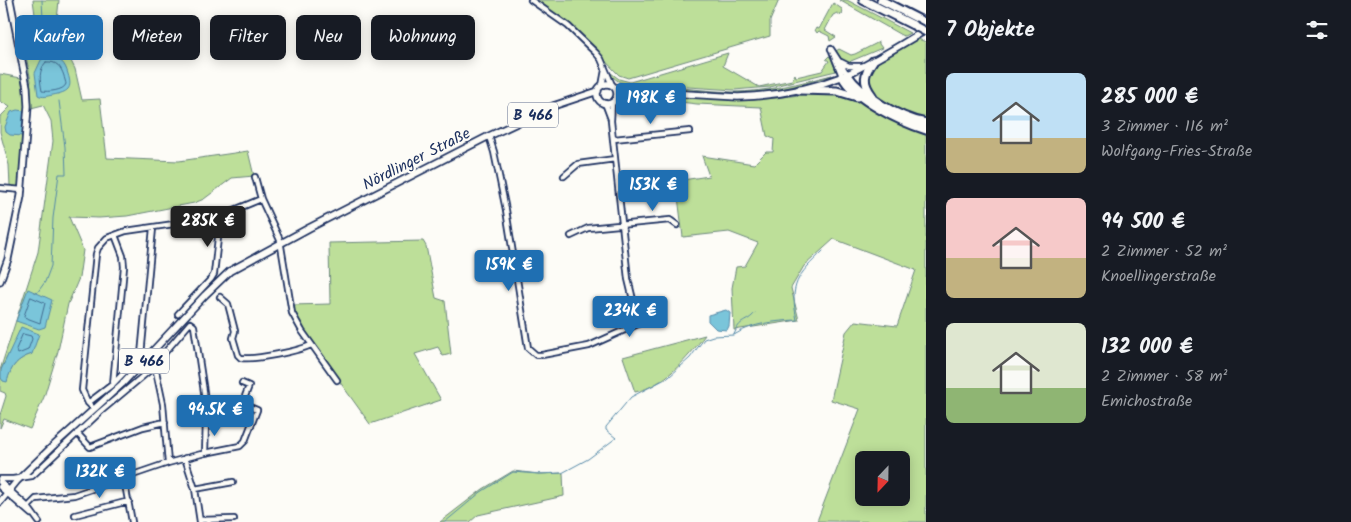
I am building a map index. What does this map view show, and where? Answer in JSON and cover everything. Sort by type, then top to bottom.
[{"type":"highway","points":[[863,0],[926,31]]},
{"type":"highway","points":[[881,0],[923,21]]},
{"type":"highway","points":[[889,0],[901,10]]},
{"type":"highway","points":[[873,61],[865,73],[864,80],[876,100]]},
{"type":"highway","points":[[845,75],[855,85],[876,100],[902,115],[926,123]]},
{"type":"highway","points":[[845,75],[849,87],[862,98],[899,120],[926,130]]},
{"type":"highway","points":[[800,90],[837,91],[862,98]]},
{"type":"main road","points":[[0,281],[17,224],[22,190],[28,106],[27,87],[10,0]]},
{"type":"main road","points":[[634,91],[617,97],[609,103],[599,99],[598,91],[607,84],[634,91],[738,97],[752,97],[800,90],[845,75],[926,31]]},
{"type":"main road","points":[[613,86],[617,97]]},
{"type":"main road","name":"B 466","points":[[489,136],[553,106],[579,99],[598,91]]},
{"type":"main road","name":"B 466","points":[[579,99],[599,99]]},
{"type":"main road","name":"Nördlinger Straße","points":[[0,502],[20,478],[134,372],[223,277],[280,243],[489,136]]},
{"type":"street","points":[[531,0],[568,26],[601,59],[613,86]]},
{"type":"street","points":[[831,49],[840,61],[845,75],[831,49]]},
{"type":"street","points":[[840,61],[849,66],[864,66]]},
{"type":"street","points":[[602,86],[605,69]]},
{"type":"street","points":[[609,103],[623,224]]},
{"type":"street","points":[[614,139],[690,131]]},
{"type":"street","name":"Nördlinger Straße","points":[[489,136],[506,210],[528,348],[536,355],[589,346],[638,324],[642,318],[634,304],[628,279],[623,224]]},
{"type":"street","points":[[564,176],[578,164],[615,159]]},
{"type":"street","points":[[255,177],[261,199],[280,243],[292,313],[337,380]]},
{"type":"street","points":[[0,188],[22,190]]},
{"type":"street","points":[[94,409],[88,403],[82,390],[98,248],[107,238],[126,231],[215,218],[261,199]]},
{"type":"street","points":[[178,314],[214,274],[218,238],[215,218]]},
{"type":"street","points":[[571,236],[588,228],[623,224],[670,220],[677,225]]},
{"type":"street","points":[[88,403],[112,384],[141,354],[153,228]]},
{"type":"street","points":[[112,384],[124,267],[123,256],[115,235]]},
{"type":"street","points":[[220,297],[228,304],[235,331],[232,338],[238,355],[241,358],[274,354],[312,345]]},
{"type":"street","name":"Nördlinger Straße","points":[[20,478],[32,476],[77,433],[153,366],[190,323],[194,326],[198,349],[204,409]]},
{"type":"street","points":[[153,366],[156,370],[165,422],[168,463]]},
{"type":"street","points":[[28,507],[36,499],[74,495],[168,463],[243,444],[257,410],[242,404],[249,386],[242,383]]},
{"type":"street","points":[[205,453],[206,421]]},
{"type":"street","points":[[77,433],[90,447],[143,427],[165,422]]},
{"type":"street","points":[[185,458],[195,489],[200,521],[234,519]]},
{"type":"street","points":[[0,481],[20,478]]},
{"type":"street","points":[[124,479],[132,522]]},
{"type":"street","points":[[0,481],[34,516]]},
{"type":"street","points":[[195,489],[233,482]]},
{"type":"street","points":[[0,487],[9,491],[28,507],[38,522]]},
{"type":"street","points":[[75,516],[129,501]]},
{"type":"green space","points":[[33,0],[59,0],[58,15],[35,15]]},
{"type":"green space","points":[[535,0],[779,0],[770,21],[770,36],[628,78],[619,75],[578,33]]},
{"type":"green space","points":[[839,0],[847,0],[910,33],[904,36],[901,35]]},
{"type":"green space","points":[[833,3],[842,9],[843,13],[833,15],[825,30],[836,37],[830,41],[829,36],[819,31],[817,33],[815,30],[816,28],[819,29]]},
{"type":"green space","points":[[918,39],[926,42],[926,121],[897,109],[886,102],[870,87],[868,79],[870,70],[878,62]]},
{"type":"green space","points":[[879,42],[882,48],[848,64],[842,60],[836,51],[839,49],[851,55]]},
{"type":"green space","points":[[728,53],[723,66],[759,87],[792,80],[795,74],[796,77],[822,71],[829,61],[826,59],[829,56],[836,71],[770,87],[734,90],[626,84],[609,74],[611,73],[619,79],[630,82]]},
{"type":"green space","points":[[27,60],[70,60],[75,69],[82,100],[100,99],[107,158],[179,161],[248,151],[254,176],[232,178],[204,199],[194,203],[127,216],[99,218],[69,217],[83,250],[79,278],[68,304],[58,351],[44,397],[30,429],[4,419],[0,428],[0,415],[6,396],[5,393],[0,391],[0,370],[38,252],[53,141],[51,121],[43,105],[31,108],[24,187],[10,186],[9,165],[0,132],[0,117],[10,107],[0,101],[0,74],[21,78],[25,102],[31,81]],"holes":[[[10,351],[32,354],[22,358],[10,371],[7,381],[1,370]]]},
{"type":"green space","points":[[832,75],[792,87],[736,94],[631,88],[629,86],[746,92]]},
{"type":"green space","points":[[816,93],[841,94],[857,100],[896,122],[926,135],[926,522],[817,521],[860,409],[831,400],[846,332],[855,321],[897,326],[916,270],[834,239],[804,266],[791,288],[799,320],[734,330],[732,288],[736,267],[745,266],[758,243],[729,232],[683,237],[676,181],[709,176],[702,156],[754,164],[766,152],[773,152],[774,139],[767,136],[761,107],[697,104],[654,99],[662,96],[683,95],[730,100],[767,99]]},
{"type":"green space","points":[[423,241],[426,246],[436,298],[445,301],[451,354],[443,356],[438,347],[415,354],[441,400],[370,424],[299,325],[292,305],[330,304],[329,243]]},
{"type":"green space","points":[[705,335],[674,370],[656,384],[635,392],[623,357]]},
{"type":"green space","points":[[513,471],[539,474],[563,473],[564,496],[478,515],[470,522],[440,522],[483,489]]},
{"type":"water","points":[[41,60],[59,60],[67,70],[70,83],[68,89],[62,93],[47,96],[38,95],[35,73]]},
{"type":"water","points":[[17,110],[24,111],[23,136],[10,135],[6,132],[5,127],[11,112]]},
{"type":"water","points":[[28,289],[52,300],[45,327],[39,329],[16,321]]},
{"type":"water","points":[[726,310],[730,313],[727,330],[716,329],[708,321],[708,315]]},
{"type":"water","points":[[21,327],[39,334],[32,354],[22,358],[13,367],[7,382],[3,381],[1,370]]},
{"type":"waterway","points":[[42,0],[43,15]]},
{"type":"waterway","points":[[37,293],[45,282],[51,266],[53,218],[59,174],[66,174],[65,147],[59,101]]},
{"type":"waterway","points":[[734,335],[756,325],[797,320],[794,298],[797,281],[807,267],[823,251]]},
{"type":"waterway","points":[[445,522],[481,492],[513,472],[562,473],[588,459],[616,438],[606,430],[606,427],[631,397],[669,377],[690,358],[704,339],[713,336],[734,335],[741,323],[755,313]]}]
